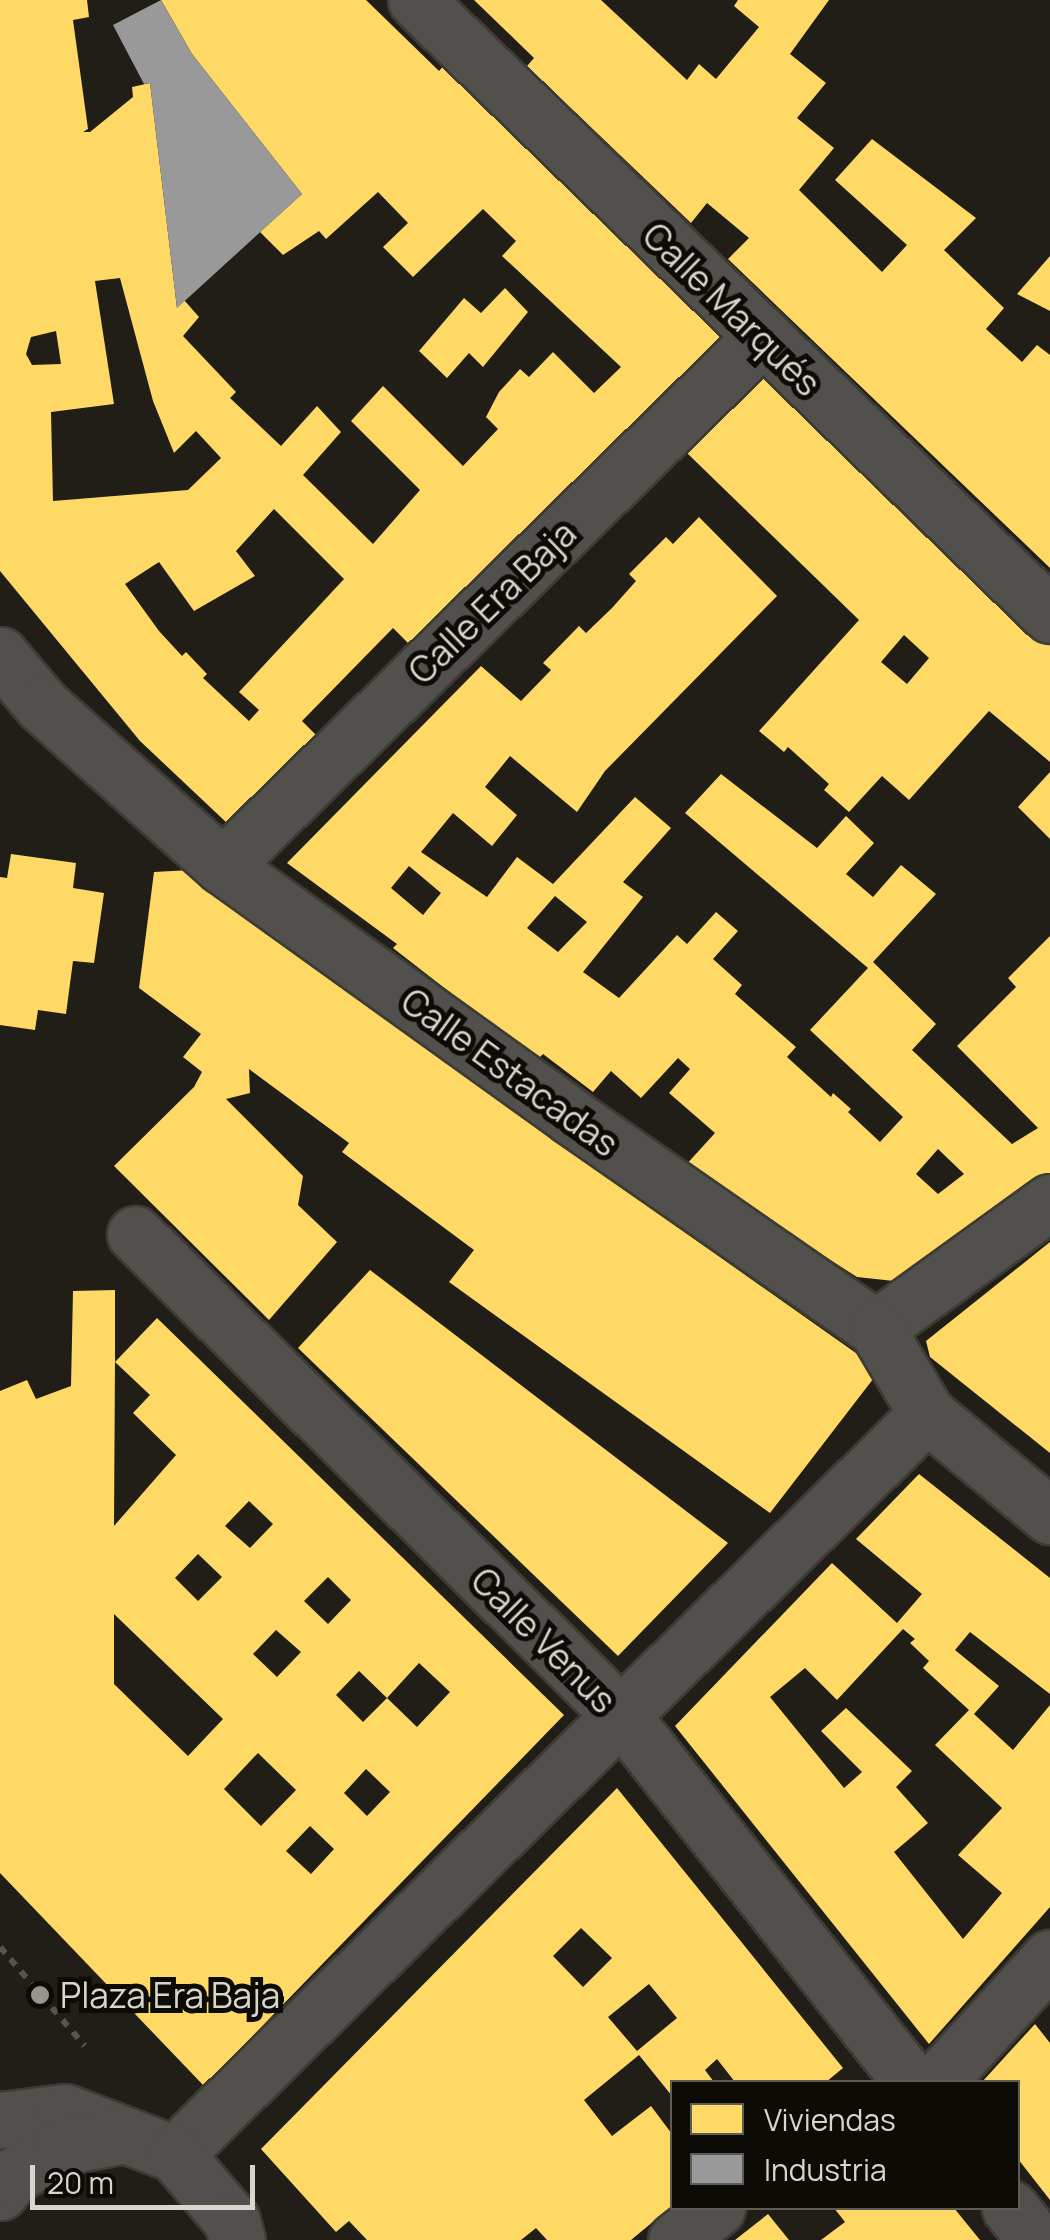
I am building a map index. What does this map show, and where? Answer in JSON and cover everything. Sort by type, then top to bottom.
[{"type":"street","name":"Calle Marqués","points":[[416,0],[1050,615]]},
{"type":"street","name":"Calle Era Baja","points":[[223,866],[761,338]]},
{"type":"street","name":"Calle Estacadas","points":[[0,655],[42,705],[223,866],[568,1115],[876,1328]]},
{"type":"street","points":[[1050,1202],[876,1328],[927,1414],[1050,1516]]},
{"type":"street","name":"Calle Venus","points":[[135,1234],[622,1716],[904,2078]]},
{"type":"street","points":[[0,2192],[12,2176],[62,2147],[151,2144],[622,1716],[927,1414]]},
{"type":"street","points":[[904,2078],[1050,1958]]},
{"type":"street","points":[[0,2120],[64,2112],[151,2144],[232,2221],[236,2240]]},
{"type":"street","points":[[676,2240],[714,2210]]},
{"type":"street","points":[[1012,2210],[1036,2240]]},
{"type":"path","points":[[0,1947],[116,2082],[151,2144]]},
{"type":"building: Viviendas","points":[[0,0],[87,0],[89,17],[73,20],[88,129],[83,132],[90,132],[133,97],[132,87],[150,83],[177,308],[184,300],[199,317],[183,336],[236,392],[230,398],[281,446],[317,406],[341,432],[303,475],[373,544],[420,490],[351,421],[383,386],[463,466],[498,429],[486,417],[499,392],[520,369],[529,377],[553,352],[594,393],[621,367],[502,256],[516,241],[483,209],[413,277],[383,247],[408,223],[378,192],[326,239],[319,231],[283,255],[260,232],[302,194],[192,54],[161,0],[366,0],[439,71],[445,64],[725,337],[426,661],[393,628],[302,721],[332,751],[245,840],[140,741],[0,571]],"holes":[[[120,278],[153,401],[174,453],[196,431],[221,458],[188,490],[53,501],[51,412],[114,404],[95,281]],[[56,331],[61,364],[32,365],[26,354],[31,337]],[[274,509],[344,579],[239,692],[259,710],[249,721],[203,678],[207,674],[186,652],[182,656],[159,631],[125,584],[159,562],[194,611],[255,576],[236,551]]]},
{"type":"building: Viviendas","points":[[474,0],[601,0],[687,80],[699,64],[716,79],[759,27],[734,6],[738,0],[829,0],[790,54],[826,83],[797,118],[834,148],[799,190],[882,272],[907,245],[835,180],[872,139],[976,218],[944,250],[1004,308],[986,329],[1022,362],[1037,345],[1050,355],[1050,568],[728,259],[749,238],[707,203],[691,223],[527,66],[534,58]]},
{"type":"building: Viviendas","points":[[1050,256],[1050,311],[1017,294]]},
{"type":"building: Viviendas","points":[[505,288],[528,312],[483,367],[469,353],[447,378],[419,351],[464,298],[481,313]]},
{"type":"building: Viviendas","points":[[774,364],[1050,628],[1050,762],[989,711],[909,800],[882,776],[849,812],[824,790],[829,784],[788,747],[784,752],[759,731],[859,620],[687,453]],"holes":[[[904,635],[929,658],[907,684],[881,662]]]},
{"type":"building: Viviendas","points":[[699,517],[777,596],[605,771],[577,812],[510,756],[485,787],[517,815],[492,846],[453,813],[421,852],[487,897],[517,857],[553,884],[635,797],[671,828],[623,882],[643,897],[583,972],[619,998],[677,935],[687,944],[716,912],[738,931],[713,959],[742,985],[735,994],[796,1047],[787,1057],[831,1097],[833,1093],[851,1109],[848,1112],[880,1142],[903,1117],[810,1030],[868,968],[685,813],[721,774],[817,848],[846,816],[874,843],[846,874],[873,897],[901,865],[936,894],[873,962],[936,1024],[912,1050],[1012,1144],[1038,1128],[957,1046],[1016,987],[1008,978],[1050,936],[1050,1173],[894,1281],[857,1277],[684,1167],[715,1133],[669,1093],[690,1069],[678,1058],[641,1098],[611,1071],[593,1092],[543,1054],[537,1060],[393,948],[397,944],[287,863],[481,666],[521,701],[551,670],[543,663],[579,626],[586,633],[636,581],[629,574],[666,537],[673,544]],"holes":[[[409,866],[441,893],[423,915],[391,888]],[[555,896],[587,922],[558,952],[527,928]],[[938,1149],[964,1174],[938,1194],[916,1174]]]},
{"type":"building: Viviendas","points":[[1050,772],[1050,839],[1018,807]]},
{"type":"building: Viviendas","points":[[11,854],[76,863],[73,888],[104,893],[94,963],[73,961],[66,1014],[38,1010],[35,1030],[0,1025],[0,877],[7,878]]},
{"type":"building: Viviendas","points":[[191,870],[554,1140],[880,1370],[770,1513],[449,1282],[474,1250],[342,1152],[349,1143],[249,1069],[250,1093],[226,1099],[303,1176],[298,1205],[337,1242],[269,1320],[114,1166],[194,1087],[202,1072],[183,1057],[201,1034],[139,988],[154,872]]},
{"type":"building: Viviendas","points":[[1050,1242],[1050,1453],[930,1357],[926,1341]]},
{"type":"building: Viviendas","points":[[370,1270],[728,1543],[618,1656],[298,1348]]},
{"type":"building: Viviendas","points":[[115,1290],[115,1362],[157,1318],[564,1715],[204,2086],[0,1873],[0,1391],[27,1380],[36,1399],[71,1386],[73,1291]],"holes":[[[115,1362],[150,1395],[133,1413],[176,1455],[114,1526]],[[249,1501],[273,1524],[250,1548],[225,1526]],[[198,1554],[222,1577],[198,1601],[175,1578]],[[328,1577],[351,1600],[328,1624],[304,1601]],[[114,1614],[223,1719],[188,1756],[114,1684]],[[276,1630],[301,1652],[277,1677],[253,1654]],[[419,1663],[450,1692],[417,1727],[387,1698]],[[359,1671],[387,1698],[363,1722],[336,1695]],[[258,1753],[296,1790],[261,1826],[224,1789]],[[366,1769],[390,1792],[367,1816],[344,1793]],[[310,1826],[334,1849],[311,1874],[286,1851]]]},
{"type":"building: Viviendas","points":[[919,1474],[1050,1578],[1050,1694],[970,1632],[955,1650],[999,1686],[974,1714],[1013,1750],[1050,1705],[1050,1907],[929,2044],[675,1726],[832,1563],[897,1623],[922,1594],[856,1539]],"holes":[[[903,1629],[915,1639],[910,1643],[929,1661],[923,1668],[969,1710],[935,1745],[1002,1808],[958,1855],[1002,1893],[963,1939],[894,1852],[928,1823],[896,1787],[912,1771],[846,1708],[821,1731],[862,1772],[844,1788],[770,1697],[805,1668],[837,1700]]]},
{"type":"building: Viviendas","points":[[617,1788],[843,2068],[828,2080],[733,2080],[717,2059],[705,2070],[712,2080],[670,2080],[670,2094],[639,2055],[584,2100],[612,2136],[651,2106],[670,2131],[670,2208],[631,2240],[547,2240],[536,2228],[521,2240],[367,2240],[349,2221],[336,2232],[261,2149]],"holes":[[[581,1928],[612,1958],[583,1987],[553,1956]],[[649,1984],[677,2018],[637,2051],[608,2017]]]},
{"type":"building: Viviendas","points":[[1035,2024],[1050,2043],[1050,2200],[1020,2162],[1020,2080],[984,2080]]},
{"type":"building: Viviendas","points":[[836,2210],[956,2210],[980,2240],[821,2240],[845,2222]]},
{"type":"building: Viviendas","points":[[768,2214],[789,2240],[735,2240]]},
{"type":"building: Industria","points":[[161,0],[192,54],[302,194],[177,308],[150,83],[144,84],[113,25]]},
{"type":"place","name":"Plaza Era Baja","points":[[40,1995]]}]
